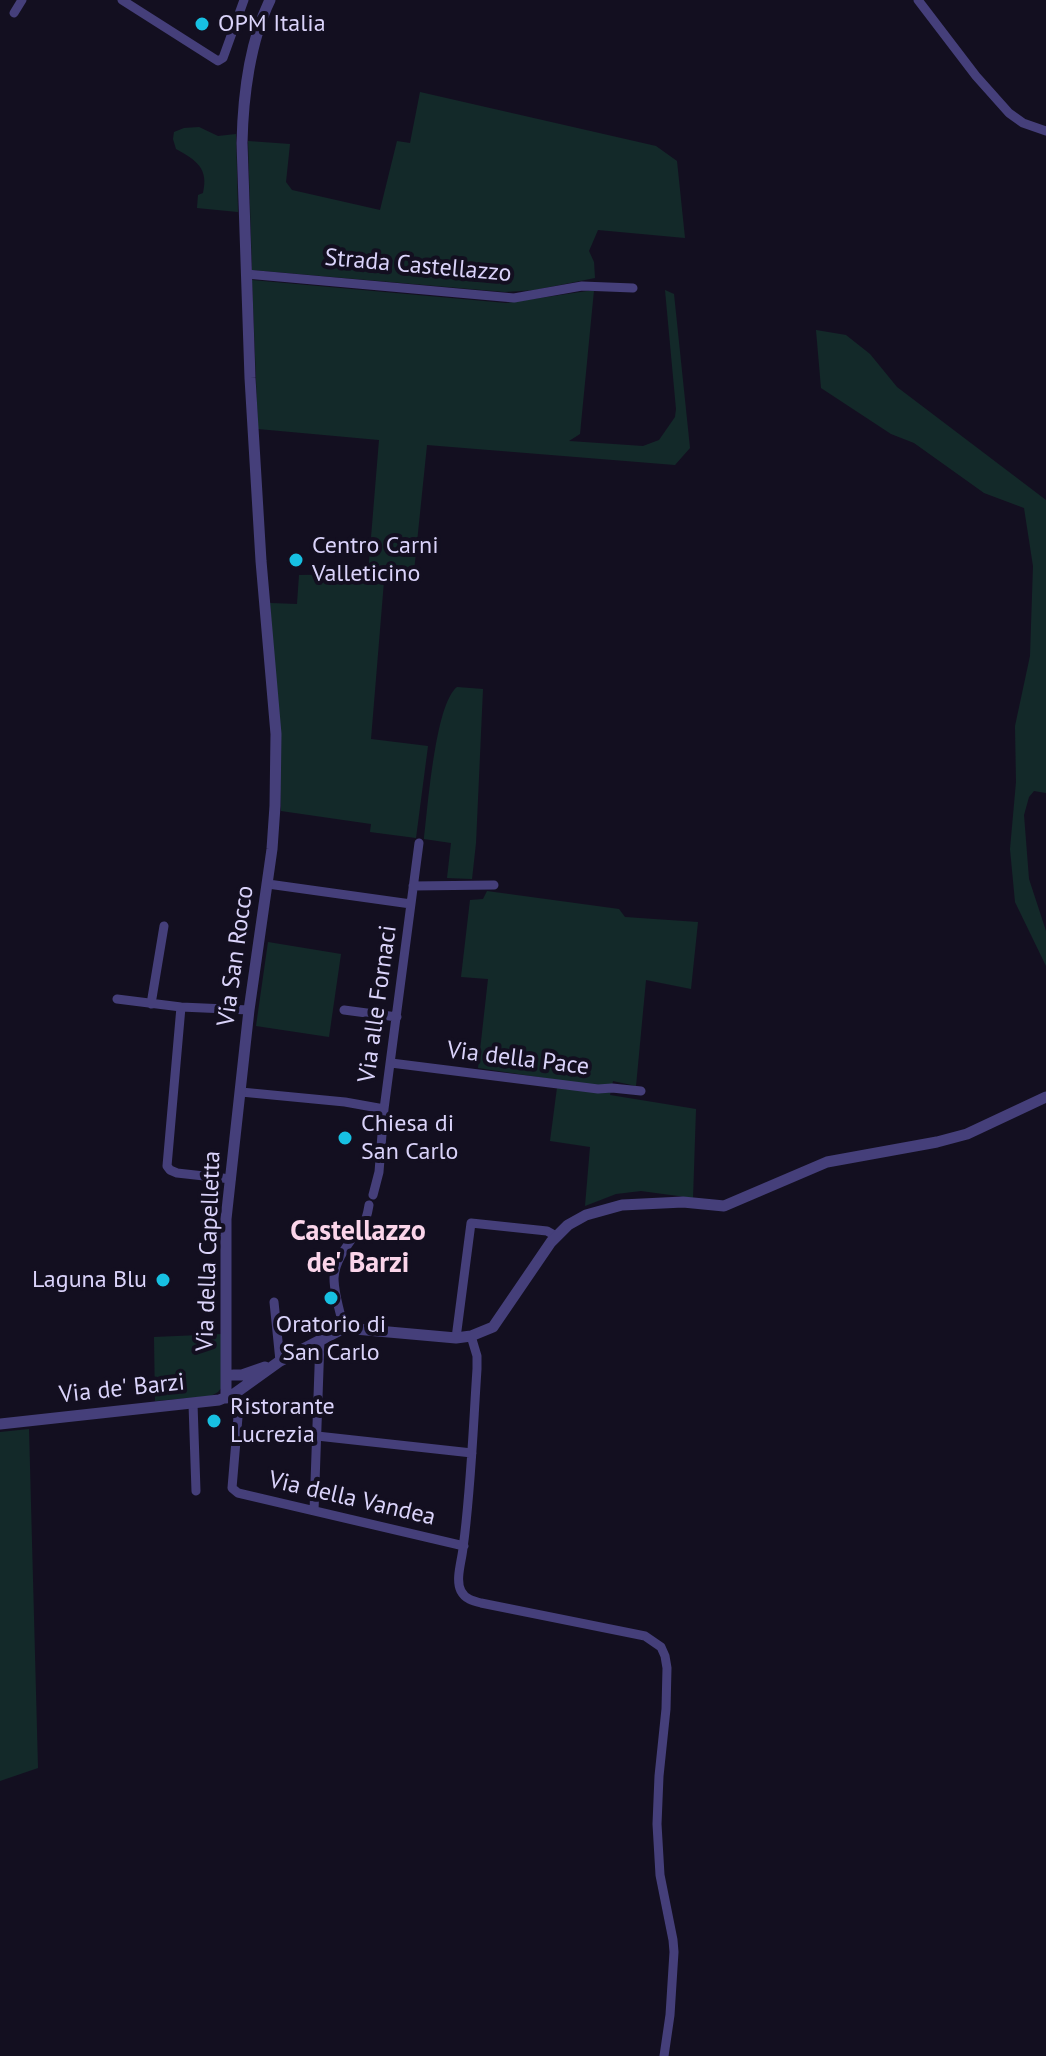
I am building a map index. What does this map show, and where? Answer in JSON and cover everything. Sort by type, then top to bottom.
[{"type":"street","points":[[14,13],[22,0]]},
{"type":"street","points":[[122,0],[218,61],[223,58],[244,0]]},
{"type":"street","points":[[246,274],[242,125],[253,50],[270,0]]},
{"type":"street","points":[[918,0],[976,76],[1009,113],[1023,123],[1046,131]]},
{"type":"street","name":"Strada Castellazzo","points":[[246,274],[514,298],[582,286],[633,288]]},
{"type":"street","name":"Via San Rocco","points":[[241,1092],[274,827],[276,734],[261,561],[246,274]]},
{"type":"street","name":"Via alle Fornaci","points":[[373,1195],[379,1172],[384,1109],[419,843]]},
{"type":"street","name":"Via alle Fornaci","points":[[268,884],[411,904]]},
{"type":"street","points":[[413,886],[494,885]]},
{"type":"street","points":[[151,1004],[164,926]]},
{"type":"street","points":[[117,999],[181,1007],[249,1010]]},
{"type":"street","points":[[181,1007],[167,1166],[177,1173],[231,1179]]},
{"type":"street","points":[[344,1010],[397,1017]]},
{"type":"street","name":"Via della Pace","points":[[391,1063],[598,1089],[641,1091]]},
{"type":"street","points":[[241,1092],[384,1109]]},
{"type":"street","name":"Via della Capelletta","points":[[235,1392],[226,1364],[226,1219],[241,1092]]},
{"type":"street","points":[[235,1392],[280,1361],[344,1328],[456,1338],[493,1327],[556,1236],[586,1215],[622,1205],[683,1202],[724,1206],[827,1162],[967,1134],[1046,1097]]},
{"type":"street","points":[[344,1328],[334,1276],[341,1256],[364,1223],[369,1205]]},
{"type":"street","points":[[456,1338],[471,1223],[547,1231],[556,1236]]},
{"type":"street","points":[[274,1302],[280,1361]]},
{"type":"street","points":[[471,1336],[477,1356],[472,1453],[459,1587],[467,1598],[481,1603],[645,1636],[661,1647],[665,1656],[666,1709],[657,1824],[660,1875],[674,1952],[664,2056]]},
{"type":"street","points":[[314,1511],[320,1340]]},
{"type":"street","points":[[233,1375],[242,1375],[280,1361]]},
{"type":"street","name":"Via della Capelletta","points":[[226,1364],[233,1375],[235,1392]]},
{"type":"street","name":"Via de' Barzi","points":[[0,1424],[193,1404],[235,1392]]},
{"type":"street","name":"Via della Vandea","points":[[235,1392],[239,1405],[232,1488],[238,1493],[464,1546]]},
{"type":"street","points":[[193,1404],[196,1491]]},
{"type":"street","points":[[317,1436],[472,1453]]},
{"type":"green space","points":[[420,92],[656,146],[677,161],[685,238],[598,230],[589,251],[594,262],[595,278],[535,290],[505,292],[252,270],[248,141],[290,144],[286,182],[292,190],[380,210],[397,141],[410,143]]},
{"type":"green space","points":[[199,127],[218,136],[236,134],[238,212],[197,208],[198,195],[203,193],[202,171],[195,161],[176,149],[173,139],[174,132]]},
{"type":"green space","points":[[252,280],[506,303],[594,290],[580,434],[569,441],[643,446],[659,440],[675,417],[665,290],[674,294],[690,448],[675,465],[427,445],[413,581],[384,581],[371,739],[428,746],[416,838],[370,832],[371,824],[281,811],[270,603],[297,604],[299,575],[368,574],[379,440],[258,429]]},
{"type":"green space","points":[[816,330],[846,335],[870,354],[897,387],[1046,500],[1046,793],[1034,791],[1024,815],[1029,879],[1046,931],[1046,966],[1015,902],[1010,849],[1016,782],[1015,726],[1030,656],[1033,566],[1024,508],[984,493],[914,443],[891,434],[821,388]]},
{"type":"green space","points":[[457,687],[483,689],[472,879],[447,878],[451,843],[424,839],[438,734],[449,697]]},
{"type":"green space","points":[[487,891],[619,909],[625,917],[698,922],[691,989],[646,980],[636,1086],[613,1081],[610,1095],[696,1109],[693,1198],[641,1191],[616,1194],[585,1206],[590,1147],[550,1141],[558,1080],[478,1068],[488,979],[461,977],[470,900],[483,899]]},
{"type":"green space","points":[[268,942],[341,954],[329,1037],[256,1026]]},
{"type":"green space","points":[[223,1334],[222,1387],[218,1392],[211,1396],[155,1401],[154,1337]]},
{"type":"green space","points":[[29,1429],[38,1768],[0,1781],[0,1432]]},
{"type":"place","name":"OPM Italia","points":[[202,24]]},
{"type":"place","name":"Centro Carni Valleticino","points":[[296,560]]},
{"type":"place","name":"Chiesa di San Carlo","points":[[345,1138]]},
{"type":"place","name":"Laguna Blu","points":[[163,1280]]},
{"type":"place","name":"Oratorio di San Carlo","points":[[331,1298]]},
{"type":"place","name":"Ristorante Lucrezia","points":[[214,1421]]},
{"type":"district","name":"Castellazzo de' Barzi","points":[[358,1248]]}]
